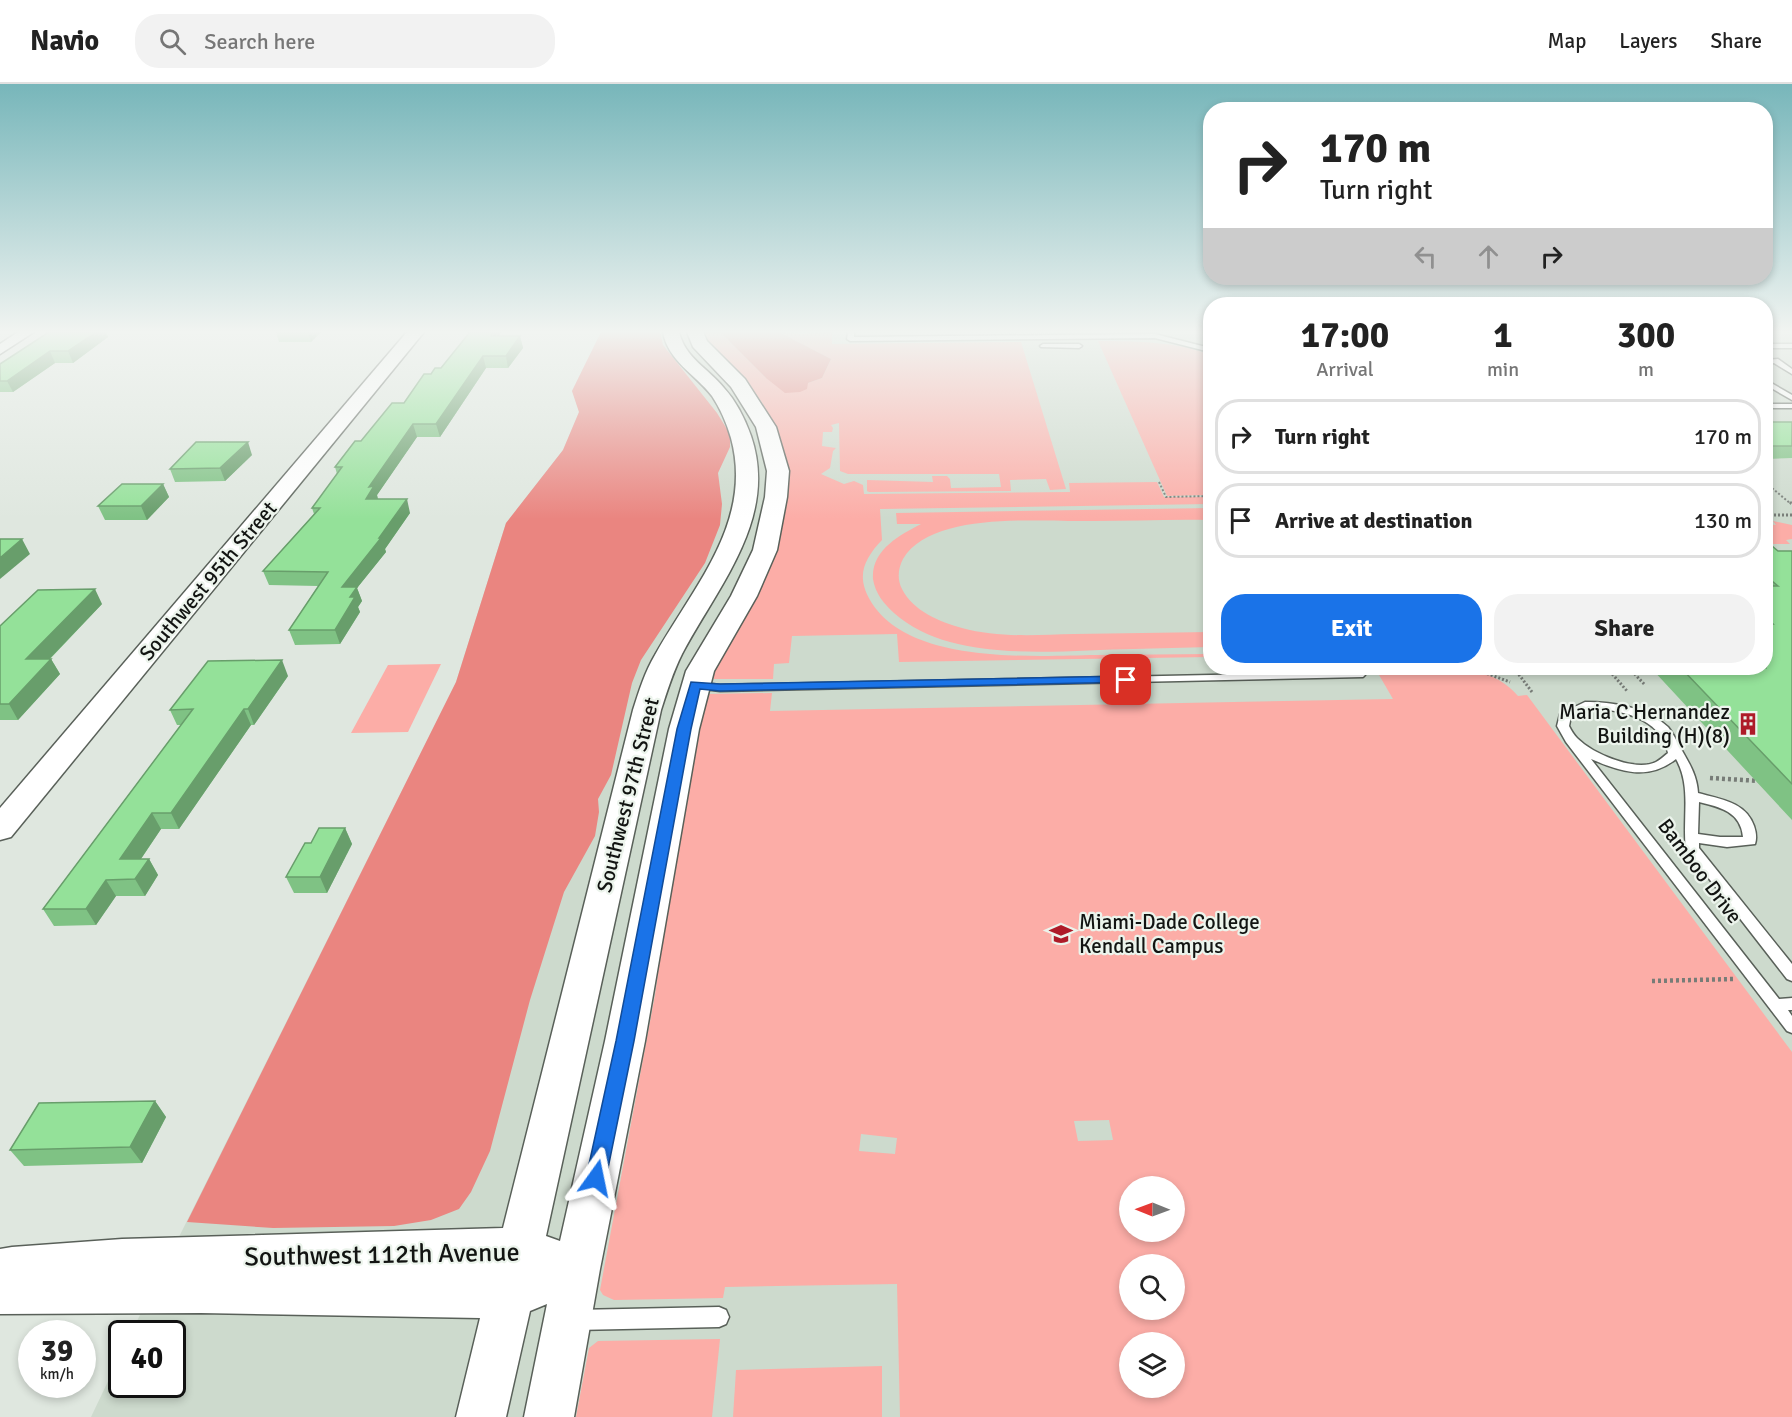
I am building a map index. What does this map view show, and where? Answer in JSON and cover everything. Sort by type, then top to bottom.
[{"type":"street","name":"Southwest 95th Street","points":[[0,829],[364,394]]},
{"type":"street","name":"Southwest 97th Street","points":[[481,1417],[512,1295],[647,710],[663,666],[728,556],[744,512],[746,460],[741,436],[719,394]]},
{"type":"street","name":"Southwest 97th Street","points":[[549,1417],[577,1269],[625,1041],[682,738],[695,685],[706,658],[753,578],[771,529],[778,471],[764,423],[746,394]]},
{"type":"street","points":[[724,401],[739,402],[750,418],[764,423]]},
{"type":"street","points":[[695,685],[681,682],[676,675],[680,660],[696,634],[696,613]]},
{"type":"street","name":"Southwest 112th Avenue","points":[[0,1272],[12,1269],[122,1261],[521,1249],[577,1269]]},
{"type":"street","name":"Southwest 112th Avenue","points":[[0,1291],[201,1290],[512,1295],[577,1269]]},
{"type":"lane","points":[[1773,406],[1792,405]]},
{"type":"lane","points":[[695,685],[741,687],[1359,675]]},
{"type":"lane","name":"Bamboo Drive","points":[[1792,975],[1693,849],[1690,837],[1692,796],[1689,772],[1663,730],[1640,715],[1597,705],[1574,708],[1562,718],[1565,734],[1792,1027]]},
{"type":"lane","points":[[1572,742],[1604,761],[1643,768],[1664,764],[1670,760],[1674,754],[1674,747]]},
{"type":"lane","points":[[1690,837],[1726,843],[1750,841],[1747,820],[1737,809],[1692,796]]},
{"type":"lane","points":[[1775,1005],[1792,1004]]},
{"type":"lane","points":[[568,1321],[719,1317]]},
{"type":"path","points":[[1159,482],[1166,497],[1203,496]]},
{"type":"path","points":[[1773,489],[1792,504]]},
{"type":"path","points":[[1773,515],[1792,515]]},
{"type":"path","points":[[1491,675],[1510,682]]},
{"type":"path","points":[[1519,675],[1532,692]]},
{"type":"path","points":[[1613,675],[1627,691]]},
{"type":"path","points":[[1636,675],[1645,685]]},
{"type":"path","points":[[1752,772],[1765,786]]},
{"type":"path","points":[[1710,778],[1761,781]]},
{"type":"path","points":[[1652,981],[1739,979]]},
{"type":"shaded area","name":"Miami-Dade College Kendall Campus","points":[[573,394],[1203,394],[1203,675],[1773,675],[1773,394],[1792,394],[1792,1417],[91,1417],[108,1381],[108,1398],[186,1398],[186,1320],[137,1320],[456,682],[506,523],[563,450],[579,412]]},
{"type":"shaded area","points":[[573,394],[702,394],[730,434],[730,447],[718,473],[722,504],[720,525],[705,563],[641,660],[632,683],[611,775],[598,799],[599,812],[595,836],[564,892],[530,1000],[490,1151],[471,1192],[459,1209],[431,1220],[394,1226],[273,1228],[187,1222],[456,682],[506,523],[563,450],[579,412]]},
{"type":"shaded area","points":[[755,394],[1037,394],[1066,489],[1050,490],[1046,479],[1010,480],[1011,491],[869,492],[867,491],[867,480],[933,482],[932,476],[947,476],[950,479],[951,488],[1001,487],[999,474],[848,474],[840,471],[839,423],[831,425],[832,432],[823,432],[822,446],[836,448],[833,451],[830,468],[821,474],[844,484],[854,481],[863,485],[864,494],[1070,492],[1069,483],[1157,482],[1164,497],[1203,497],[1203,504],[880,509],[882,540],[867,561],[863,575],[863,583],[870,600],[888,621],[912,636],[941,646],[973,652],[1039,656],[1203,654],[1203,657],[899,662],[897,634],[792,636],[789,663],[774,664],[773,679],[714,679],[711,675],[765,573],[772,424],[761,401]]},
{"type":"shaded area","points":[[1122,394],[1203,394],[1203,495],[1167,496]]},
{"type":"shaded area","points":[[1203,508],[1203,520],[1019,521],[963,526],[938,533],[917,543],[903,559],[899,581],[913,604],[936,619],[962,628],[1018,635],[1203,632],[1203,647],[1008,651],[976,648],[946,641],[918,630],[890,610],[880,598],[873,579],[877,560],[888,545],[921,524],[897,524],[896,513]]},
{"type":"shaded area","points":[[1773,521],[1792,525],[1792,539],[1786,540],[1790,544],[1773,544],[1773,525],[1776,525]]},
{"type":"shaded area","points":[[441,664],[408,732],[351,733],[388,665]]},
{"type":"shaded area","points":[[1379,675],[1488,675],[1504,683],[1518,696],[1527,695],[1792,1052],[1792,1417],[900,1417],[897,1284],[725,1287],[723,1298],[614,1300],[603,1295],[600,1290],[655,995],[678,825],[706,694],[772,693],[770,711],[1393,699]],"holes":[[[1109,1120],[1113,1140],[1078,1141],[1074,1121]],[[861,1134],[897,1138],[895,1154],[859,1151]]]},
{"type":"shaded area","points":[[720,1339],[712,1417],[576,1417],[589,1348],[598,1341]]},
{"type":"shaded area","points":[[882,1366],[882,1417],[733,1417],[736,1370]]},
{"type":"building","points":[[410,394],[457,394],[436,424],[413,424],[369,487],[374,486],[366,499],[407,499],[379,538],[381,538],[342,587],[357,587],[350,597],[355,597],[335,630],[289,630],[328,572],[263,571],[320,508],[312,508],[342,467],[335,467],[355,441],[361,441],[392,403],[404,403]]},
{"type":"building","points":[[1773,422],[1792,422],[1792,446],[1773,446]]},
{"type":"building","points":[[196,442],[248,442],[220,468],[170,469]]},
{"type":"building","points":[[122,484],[163,484],[141,506],[98,506]]},
{"type":"building","points":[[0,539],[22,539],[0,558]]},
{"type":"building","points":[[1773,547],[1778,551],[1792,551],[1792,784],[1688,675],[1773,675],[1773,586],[1778,586],[1773,582]]},
{"type":"building","points":[[95,589],[26,659],[51,659],[9,704],[0,704],[0,626],[38,590]]},
{"type":"building","points":[[282,660],[248,709],[244,709],[171,813],[152,813],[120,859],[149,859],[135,879],[106,880],[86,909],[43,909],[193,709],[170,710],[208,661]]},
{"type":"building","points":[[319,828],[345,828],[320,877],[286,877],[305,843],[311,843]]},
{"type":"building","points":[[155,1101],[130,1147],[10,1150],[39,1103]]},
{"type":"place","name":"Maria C Hernandez Building (H)(8)","points":[[1748,724]]},
{"type":"place","name":"Miami-Dade College Kendall Campus","points":[[1061,934]]},
{"type":"route","points":[[596,1178],[625,1041],[684,729],[695,685],[720,688],[1126,680]]}]
